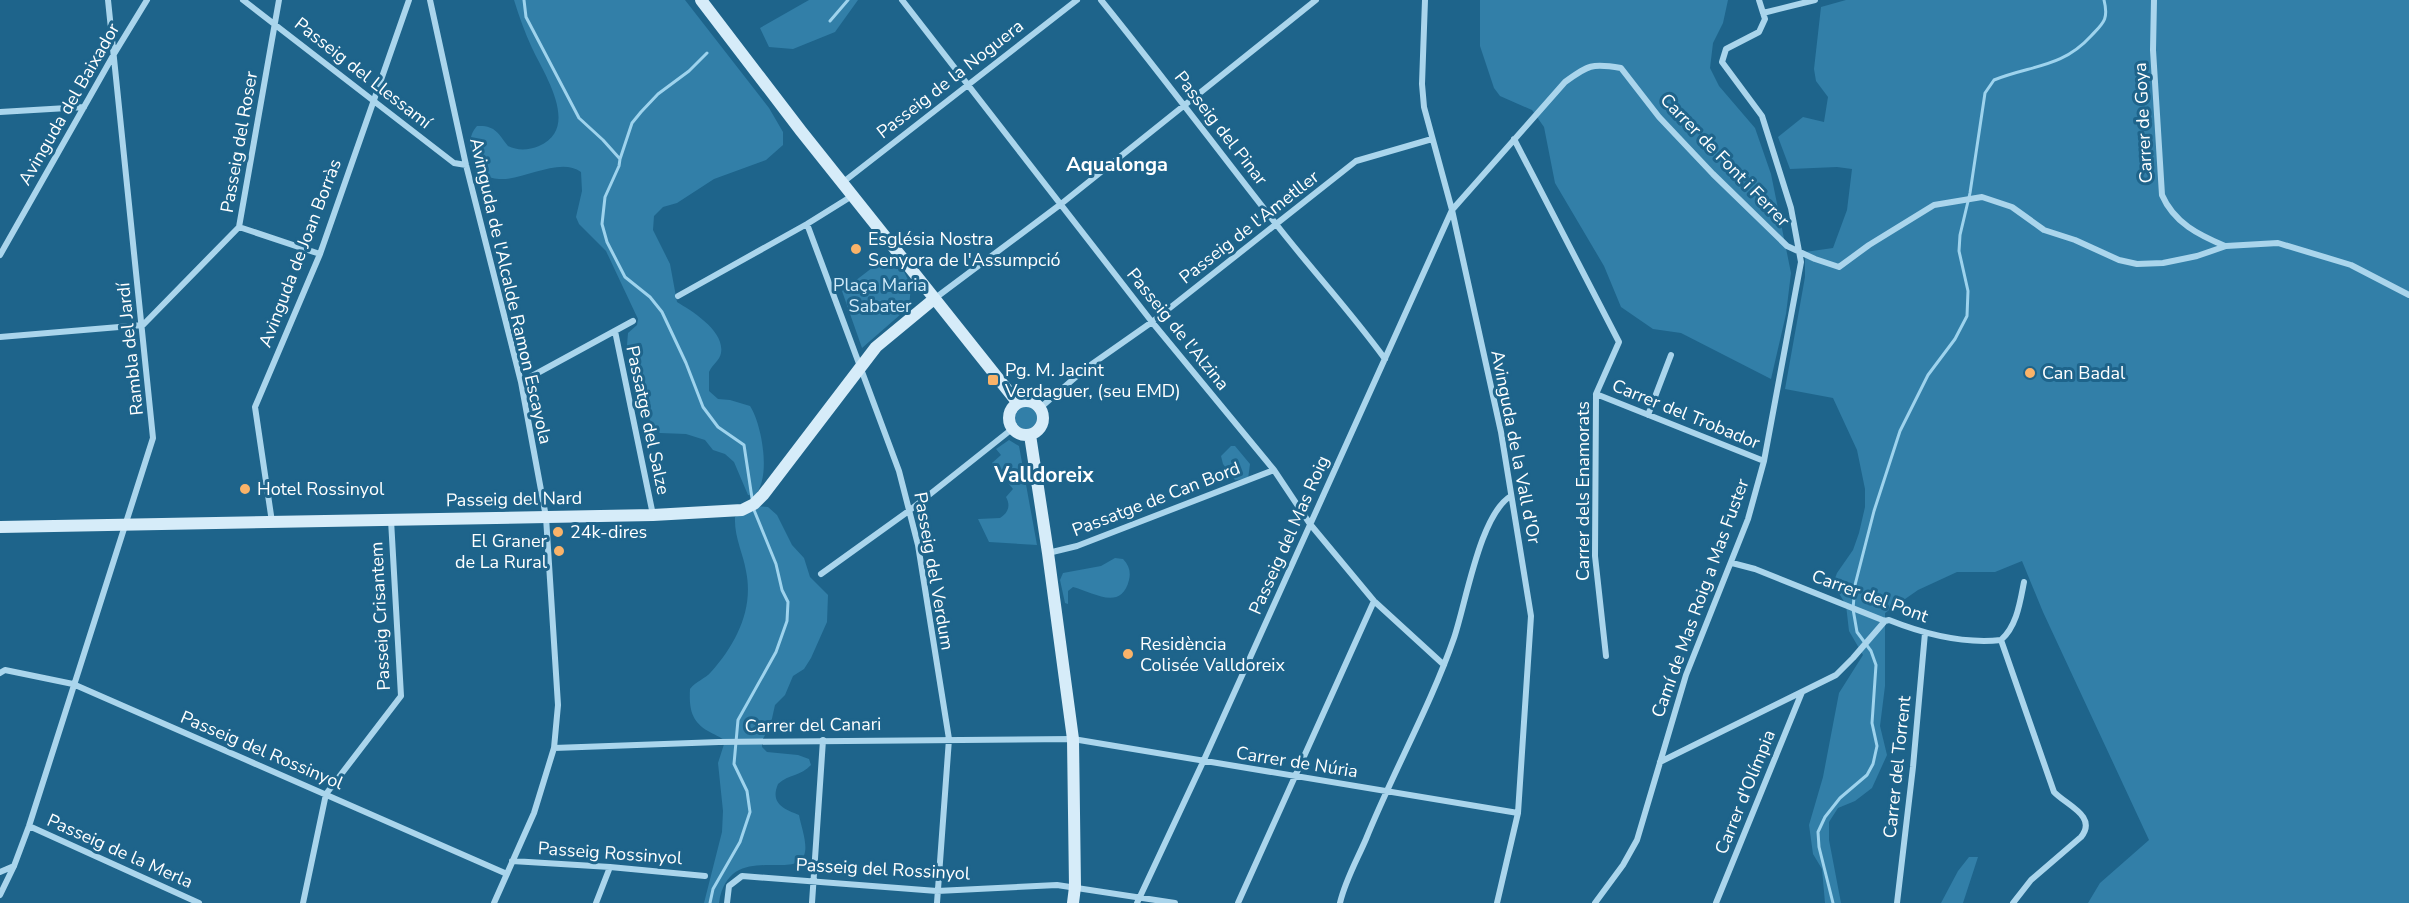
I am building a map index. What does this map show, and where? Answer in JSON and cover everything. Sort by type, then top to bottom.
[{"type":"street","name":"Rambla del Jardí","points":[[0,895],[29,826],[153,438],[108,0]]},
{"type":"street","name":"Avinguda del Baixador","points":[[0,255],[147,0]]},
{"type":"street","name":"Passeig del Llessamí","points":[[243,0],[454,164],[466,165]]},
{"type":"street","name":"Passeig del Roser","points":[[143,325],[238,227],[279,0]]},
{"type":"street","name":"Avinguda de Joan Borràs","points":[[272,522],[255,407],[320,254],[409,0]]},
{"type":"street","name":"Avinguda de l'Alcalde Ramon Escayola","points":[[430,0],[466,165],[521,382],[546,517],[558,705],[554,748],[534,813],[494,903]]},
{"type":"street","points":[[701,0],[842,183],[1017,402]]},
{"type":"street","name":"Passeig de l'Alzina","points":[[902,0],[1152,322],[1274,470],[1310,524],[1374,601],[1444,665]]},
{"type":"street","name":"Passeig de la Noguera","points":[[842,183],[1077,0]]},
{"type":"street","name":"Passeig del Pinar","points":[[1101,0],[1385,359]]},
{"type":"street","points":[[934,299],[1061,204],[1316,0]]},
{"type":"street","name":"Avinguda de la Vall d'Or","points":[[1425,0],[1422,84],[1424,107],[1452,210],[1501,432],[1531,616],[1518,813],[1497,903]]},
{"type":"street","points":[[1759,0],[1763,13],[1815,0]]},
{"type":"street","name":"Carrer de Goya","points":[[2154,0],[2153,50],[2162,195],[2176,218],[2199,234],[2226,246]]},
{"type":"street","name":"Camí de Mas Roig a Mas Fuster","points":[[1595,903],[1623,865],[1637,840],[1686,675],[1749,519],[1764,461],[1801,262],[1791,208],[1762,116],[1722,62],[1726,49],[1760,32],[1765,19],[1763,13]]},
{"type":"street","name":"Carrer de Font i Ferrer","points":[[1452,210],[1565,82],[1586,67],[1604,65],[1621,68],[1659,117],[1713,174],[1788,246],[1800,253],[1839,267],[1869,245],[1934,206],[1983,197],[2012,207],[2044,230],[2075,240],[2120,260],[2137,264],[2163,263],[2197,256],[2226,246]]},
{"type":"street","points":[[0,112],[84,107]]},
{"type":"street","name":"Carrer dels Enamorats","points":[[1514,139],[1619,342],[1596,394],[1595,556],[1606,656]]},
{"type":"street","name":"Passeig de l'Ametller","points":[[1040,408],[1085,369],[1152,322],[1356,161],[1432,140]]},
{"type":"street","points":[[678,296],[807,224],[852,195]]},
{"type":"street","name":"Passeig del Mas Roig","points":[[1138,900],[1203,762],[1452,210]]},
{"type":"street","name":"Passeig del Verdum","points":[[807,224],[899,471],[918,545],[949,739],[937,903]]},
{"type":"street","points":[[238,227],[320,254]]},
{"type":"street","points":[[2226,246],[2259,243],[2278,243],[2290,246],[2351,265],[2409,295]]},
{"type":"street","name":"Passeig del Nard","points":[[0,527],[733,512],[754,504],[876,347],[934,299]]},
{"type":"street","points":[[521,382],[633,321]]},
{"type":"street","points":[[0,337],[143,325]]},
{"type":"street","name":"Passatge del Salze","points":[[615,331],[653,515]]},
{"type":"street","points":[[1648,414],[1671,355]]},
{"type":"street","name":"Carrer del Trobador","points":[[1596,394],[1764,461]]},
{"type":"street","points":[[1017,402],[1032,402],[1040,408],[1042,424],[1030,435],[1020,434],[1012,429],[1009,414],[1017,402]]},
{"type":"street","points":[[821,574],[910,510],[1012,429]]},
{"type":"street","points":[[1030,435],[1072,739],[1074,903]]},
{"type":"street","name":"Passatge de Can Bord","points":[[1048,553],[1077,546],[1274,470]]},
{"type":"street","points":[[1341,903],[1386,790],[1444,665],[1455,636],[1480,545],[1502,501],[1511,496]]},
{"type":"street","name":"Passeig Crisantem","points":[[326,794],[401,696],[391,520]]},
{"type":"street","name":"Carrer del Pont","points":[[1732,563],[1755,568],[1885,621],[1889,620],[1925,633],[1967,639],[2001,640]]},
{"type":"street","points":[[2013,903],[2031,880],[2086,831],[2087,824],[2080,812],[2062,801],[2054,792],[2001,640],[2015,618],[2024,582]]},
{"type":"street","points":[[1238,903],[1374,601]]},
{"type":"street","points":[[1659,762],[1836,675],[1885,621]]},
{"type":"street","name":"Carrer del Torrent","points":[[1897,903],[1913,767],[1925,633]]},
{"type":"street","name":"Passeig del Rossinyol","points":[[0,673],[5,670],[73,684],[507,874]]},
{"type":"street","name":"Carrer d'Olímpia","points":[[1716,903],[1802,691]]},
{"type":"street","name":"Carrer de Núria","points":[[1072,739],[1518,813]]},
{"type":"street","name":"Carrer del Canari","points":[[554,748],[751,741],[1072,739]]},
{"type":"street","points":[[812,903],[823,740]]},
{"type":"street","points":[[303,903],[326,794]]},
{"type":"street","name":"Passeig de la Merla","points":[[29,826],[199,903]]},
{"type":"street","name":"Passeig Rossinyol","points":[[512,861],[705,876]]},
{"type":"street","points":[[0,872],[14,866]]},
{"type":"street","points":[[596,903],[610,867]]},
{"type":"street","name":"Passeig del Rossinyol","points":[[727,903],[729,886],[742,876],[937,891],[1057,885],[1138,900],[1175,903]]},
{"type":"green space","points":[[514,0],[685,0],[769,108],[783,132],[783,145],[766,160],[714,179],[677,203],[663,207],[654,216],[653,230],[670,264],[677,302],[706,323],[718,337],[721,345],[720,356],[709,372],[709,391],[718,399],[750,406],[758,425],[764,465],[763,478],[754,496],[748,495],[734,462],[725,454],[713,450],[705,440],[686,434],[660,433],[651,424],[627,345],[628,333],[637,325],[638,319],[606,251],[579,224],[576,217],[582,191],[581,172],[568,167],[507,179],[493,178],[482,172],[473,157],[470,140],[477,126],[492,128],[508,146],[516,149],[539,146],[551,138],[557,127],[556,100],[527,36]]},
{"type":"green space","points":[[809,0],[858,0],[835,32],[793,49],[769,47],[760,28]]},
{"type":"green space","points":[[1480,0],[1728,0],[1723,23],[1713,43],[1710,68],[1719,86],[1755,128],[1771,174],[1791,273],[1786,314],[1771,379],[1681,333],[1653,329],[1621,307],[1604,266],[1555,183],[1544,127],[1532,110],[1500,96],[1494,88],[1480,46]]},
{"type":"green space","points":[[1846,0],[2409,0],[2409,903],[2088,903],[2100,883],[2149,840],[2043,612],[2022,561],[1995,572],[1957,572],[1918,590],[1885,613],[1885,686],[1880,726],[1887,755],[1872,788],[1855,801],[1838,808],[1829,822],[1829,840],[1841,903],[1825,903],[1822,869],[1813,854],[1809,825],[1823,777],[1839,693],[1863,655],[1849,631],[1846,605],[1834,581],[1853,550],[1859,533],[1865,507],[1865,489],[1857,450],[1833,398],[1785,389],[1805,277],[1805,252],[1833,248],[1847,210],[1852,169],[1837,167],[1790,169],[1778,137],[1803,117],[1824,122],[1828,97],[1816,81],[1814,69],[1821,7]]},
{"type":"green space","name":"Plaça Maria Sabater","points":[[894,251],[911,286],[909,307],[862,348],[842,291]]},
{"type":"green space","points":[[1026,407],[1034,410],[1037,418],[1034,426],[1026,429],[1018,426],[1015,418],[1018,410]]},
{"type":"green space","points":[[1009,440],[1019,446],[1037,545],[989,542],[978,519],[1000,518],[1008,509],[1006,497],[1013,489],[992,463],[1001,455],[996,449]]},
{"type":"green space","points":[[1231,446],[1235,446],[1250,464],[1248,479],[1235,480],[1223,464],[1221,456]]},
{"type":"green space","points":[[755,506],[768,507],[777,515],[792,545],[804,558],[810,577],[828,595],[827,622],[811,658],[804,669],[793,676],[785,695],[775,705],[771,723],[762,741],[762,747],[767,752],[798,755],[809,759],[811,765],[807,769],[786,778],[778,784],[776,791],[777,801],[783,808],[799,815],[805,839],[805,852],[800,861],[790,864],[749,867],[736,872],[725,883],[719,903],[704,903],[722,832],[723,811],[718,763],[725,741],[698,723],[692,713],[690,689],[709,674],[720,661],[741,625],[748,585],[735,517]]},
{"type":"green space","points":[[1115,558],[1123,559],[1130,571],[1125,590],[1120,595],[1113,598],[1105,597],[1073,587],[1068,591],[1068,604],[1065,603],[1060,580],[1063,573],[1101,566]]},
{"type":"green space","points":[[1969,857],[1978,857],[1963,903],[1941,903],[1958,871]]},
{"type":"waterway","points":[[524,0],[526,17],[579,118],[620,159],[605,197],[602,224],[607,242],[625,277],[650,297],[662,312],[686,363],[703,407],[718,427],[744,445],[752,498]]},
{"type":"waterway","points":[[830,21],[848,0]]},
{"type":"waterway","points":[[1833,903],[1819,847],[1818,832],[1825,817],[1840,798],[1867,775],[1873,764],[1877,746],[1872,723],[1876,665],[1871,651],[1857,632],[1853,609],[1855,585],[1874,511],[1900,431],[1928,375],[1955,339],[1967,316],[1968,291],[1959,251],[1960,235],[1970,193],[1985,93],[1994,80],[2057,60],[2080,46],[2104,21],[2106,12],[2104,0]]},
{"type":"waterway","points":[[620,159],[632,123],[641,112],[658,94],[689,71],[707,53]]},
{"type":"waterway","points":[[710,903],[713,889],[740,842],[750,812],[747,791],[734,764],[738,720],[776,652],[787,621],[788,602],[782,590],[776,564],[754,510]]},
{"type":"place","name":"Església Nostra Senyora de l'Assumpció","points":[[856,249]]},
{"type":"place","name":"Can Badal","points":[[2030,373]]},
{"type":"place","name":"Pg. M. Jacint Verdaguer, (seu EMD)","points":[[993,380]]},
{"type":"place","name":"Hotel Rossinyol","points":[[245,489]]},
{"type":"place","name":"24k-dires","points":[[558,532]]},
{"type":"place","name":"El Graner de La Rural","points":[[559,551]]},
{"type":"place","name":"Residència Colisée Valldoreix","points":[[1128,654]]},
{"type":"district","name":"Aqualonga","points":[[1117,164]]},
{"type":"district","name":"Valldoreix","points":[[1044,475]]}]
